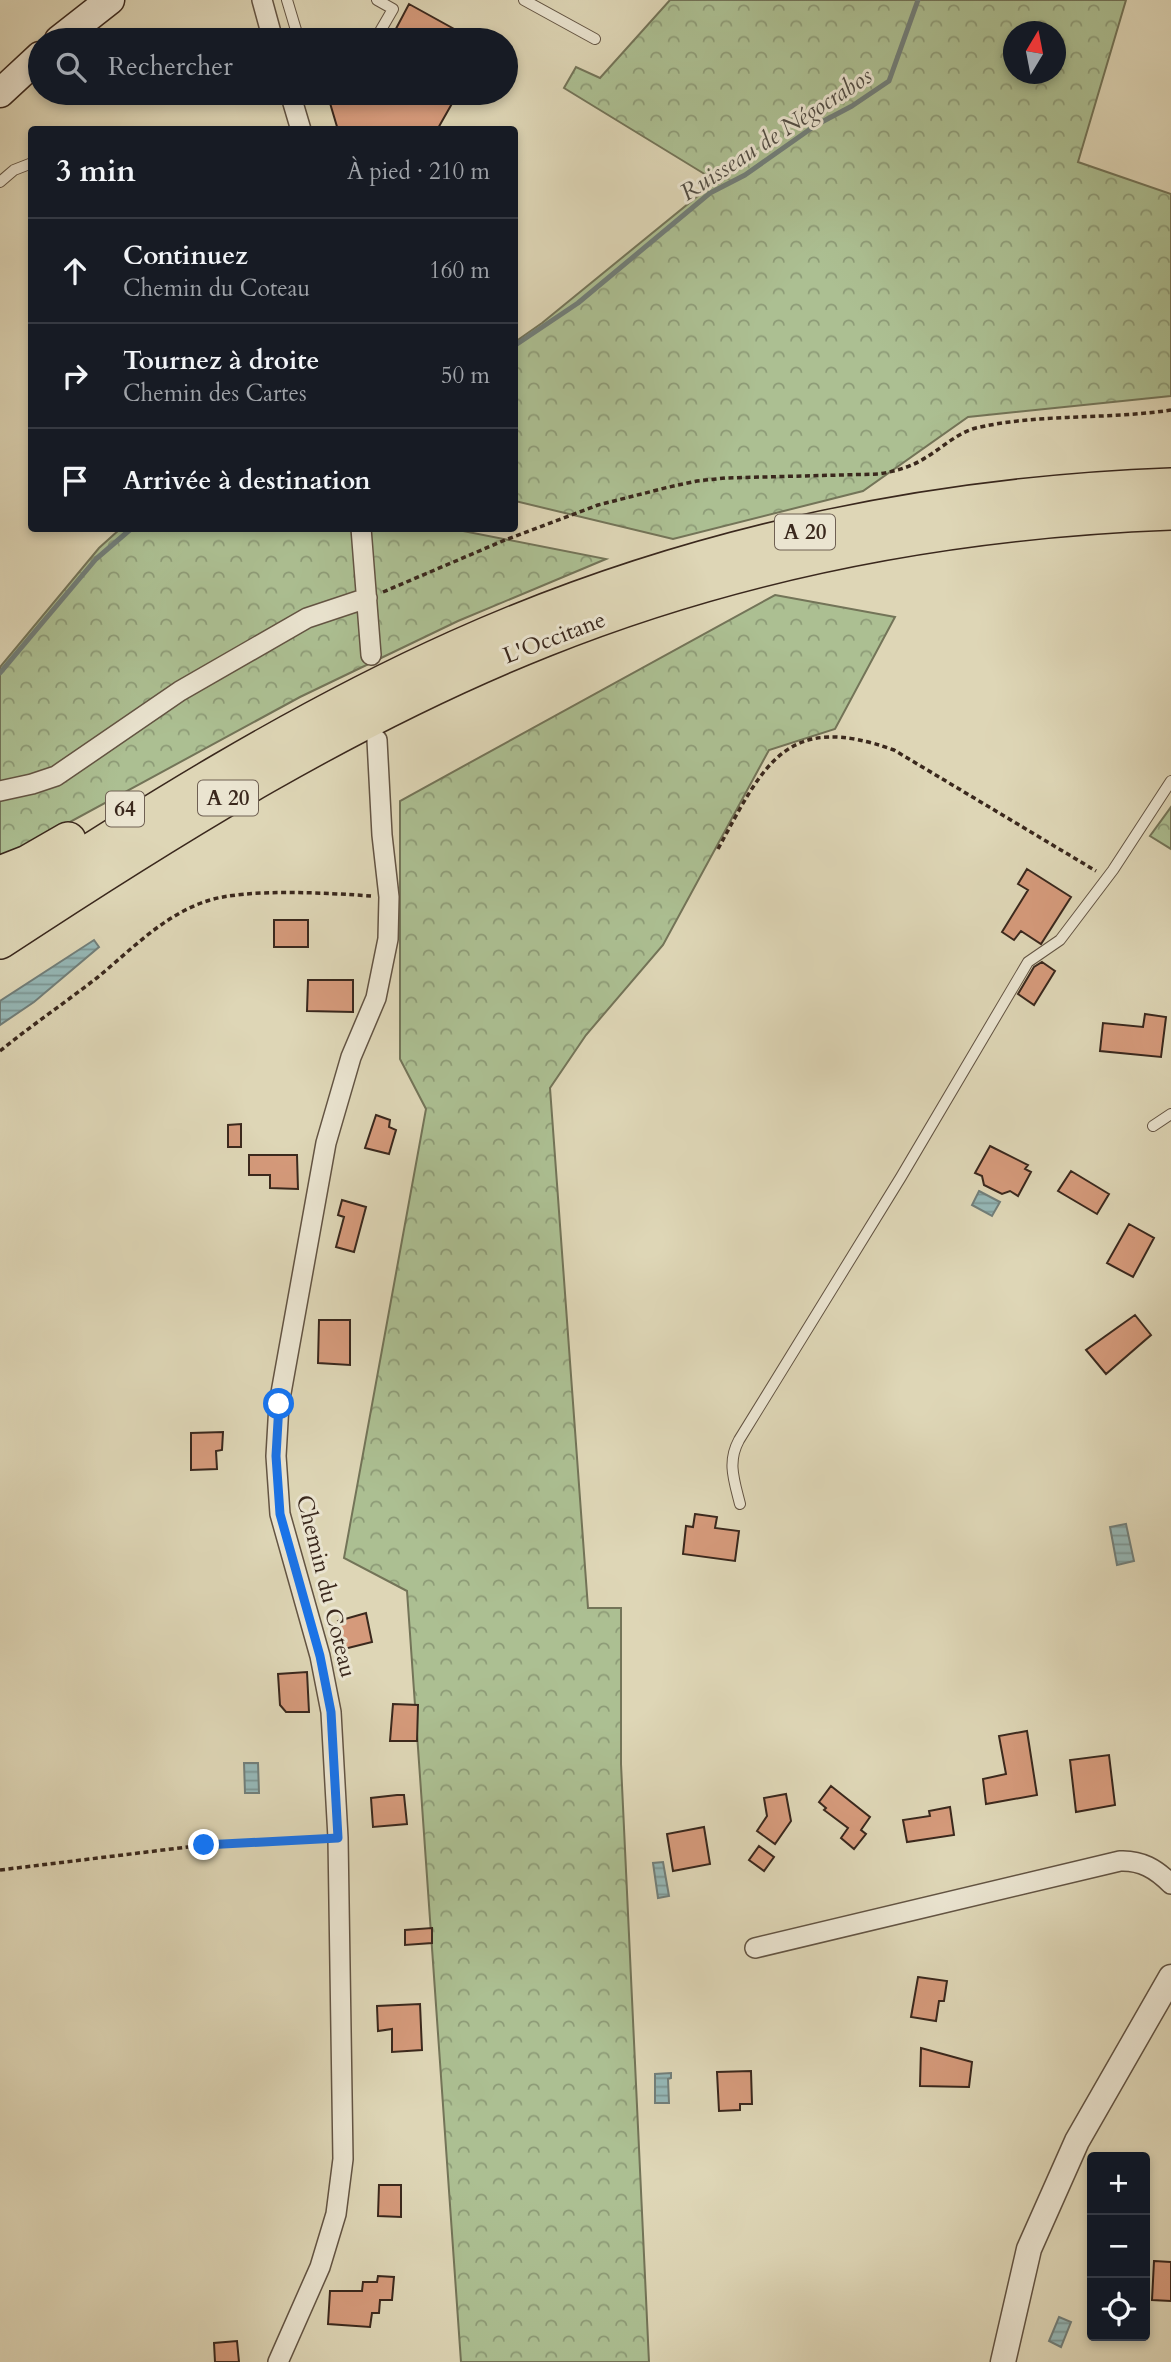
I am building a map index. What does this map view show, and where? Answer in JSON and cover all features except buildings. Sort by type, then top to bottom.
[{"type":"highway","name":"L'Occitane","points":[[0,910],[254,752],[456,648],[540,613],[694,560],[852,521],[1024,496],[1171,486]]},
{"type":"highway","name":"L'Occitane","points":[[0,941],[82,887],[270,772],[466,672],[580,626],[700,586],[772,566],[856,548],[1026,521],[1171,512]]},
{"type":"highway","name":"64","points":[[0,874],[28,863],[118,813],[254,752]]},
{"type":"main road","points":[[74,28],[110,0]]},
{"type":"main road","points":[[0,93],[28,67]]},
{"type":"street","points":[[262,0],[270,28]]},
{"type":"street","points":[[293,105],[300,126]]},
{"type":"street","points":[[361,532],[371,655]]},
{"type":"street","points":[[0,791],[56,776],[180,691],[307,618],[368,598]]},
{"type":"street","name":"Chemin du Coteau","points":[[278,2362],[320,2267],[336,2214],[344,2159],[338,1838],[331,1712],[320,1656],[280,1514],[276,1456],[279,1404],[326,1143],[351,1057],[376,998],[388,939],[388,897],[377,740]]},
{"type":"street","points":[[755,1948],[1120,1861],[1134,1860],[1149,1866],[1171,1884]]},
{"type":"street","points":[[1003,2362],[1034,2237],[1077,2141],[1171,1977]]},
{"type":"lane","points":[[287,0],[295,28]]},
{"type":"lane","points":[[377,0],[393,9],[382,28]]},
{"type":"lane","points":[[524,0],[595,39]]},
{"type":"lane","points":[[0,183],[14,170],[28,165]]},
{"type":"lane","points":[[740,1504],[731,1465],[732,1453],[739,1440],[901,1177],[1028,962],[1060,940],[1107,877],[1171,781]]},
{"type":"lane","points":[[1153,1126],[1171,1114]]},
{"type":"path","points":[[368,598],[505,540],[598,505],[669,487],[725,478],[879,474],[901,470],[973,429],[1027,421],[1171,410]]},
{"type":"path","points":[[718,849],[748,794],[769,764],[794,745],[808,739],[864,739],[894,750],[1107,877]]},
{"type":"path","points":[[0,1051],[91,982],[153,930],[209,900],[255,895],[347,894],[388,897]]},
{"type":"path","points":[[0,1870],[204,1845],[338,1838]]},
{"type":"green space","points":[[670,0],[1126,0],[1078,162],[1171,194],[1171,396],[968,417],[863,491],[673,539],[518,502],[518,340],[716,181],[564,88],[576,67],[600,78]]},
{"type":"green space","points":[[117,532],[468,532],[606,559],[458,621],[300,697],[0,860],[0,667],[99,548]]},
{"type":"green space","points":[[775,595],[895,617],[835,729],[769,750],[663,945],[586,1035],[550,1088],[588,1608],[621,1608],[621,1764],[649,2362],[461,2362],[407,1591],[344,1558],[426,1109],[400,1059],[400,801]]},
{"type":"green space","points":[[1171,807],[1171,849],[1150,836]]},
{"type":"water","points":[[94,940],[99,947],[34,1002],[0,1025],[0,1001]]},
{"type":"water","points":[[979,1191],[1000,1202],[992,1216],[972,1205]]},
{"type":"water","points":[[1126,1524],[1134,1561],[1117,1565],[1110,1527]]},
{"type":"water","points":[[244,1763],[258,1763],[259,1793],[245,1793]]},
{"type":"water","points":[[663,1862],[669,1896],[658,1898],[653,1863]]},
{"type":"water","points":[[671,2073],[671,2078],[668,2079],[669,2103],[655,2103],[655,2074]]},
{"type":"water","points":[[1059,2317],[1071,2322],[1061,2347],[1049,2341]]},
{"type":"waterway","name":"Ruisseau de Négocrabos","points":[[518,343],[578,303],[710,193],[745,175],[816,125],[852,106],[889,81],[918,0]]},
{"type":"waterway","name":"Ruisseau de Négocrabos","points":[[0,673],[96,559],[127,532]]},
{"type":"route","points":[[204,1845],[338,1838],[331,1712],[320,1656],[280,1514],[276,1456],[279,1404]]}]
